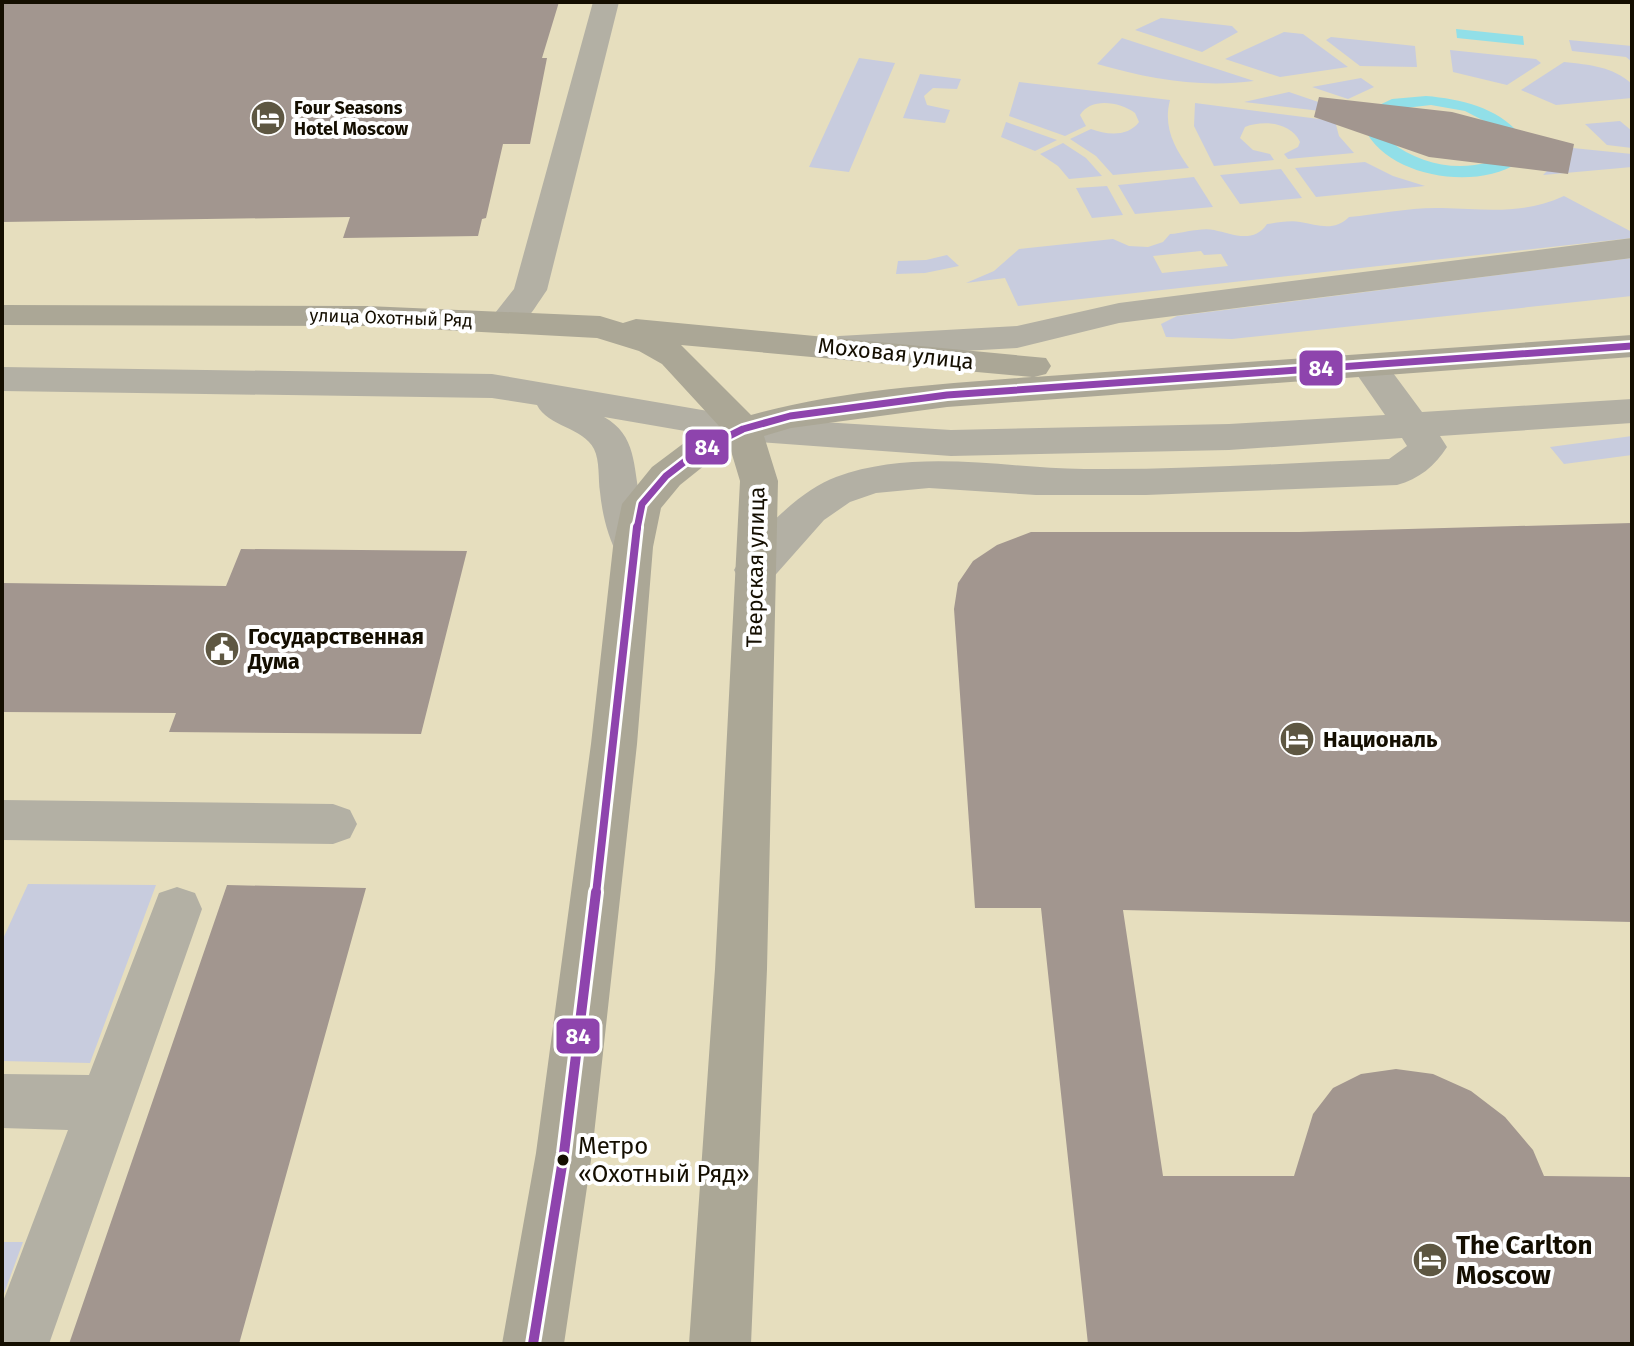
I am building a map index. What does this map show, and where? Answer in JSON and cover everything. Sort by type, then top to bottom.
[{"type":"main road","name":"улица Охотный Ряд","points":[[2,315],[367,316],[600,327],[651,343],[675,356],[743,429]]},
{"type":"main road","name":"Моховая улица","points":[[600,327],[839,347],[942,360],[1191,377]]},
{"type":"main road","name":"Моховая улица","points":[[743,429],[790,416],[947,395],[1632,346]]},
{"type":"main road","points":[[533,1344],[568,1121],[614,744],[633,547],[642,504],[666,476],[697,452],[743,429]]},
{"type":"main road","name":"Тверская улица","points":[[720,1344],[741,969],[759,481],[743,429]]},
{"type":"lane","points":[[505,322],[530,290],[606,2]]},
{"type":"lane","points":[[839,347],[1017,337],[1119,313],[1632,248]]},
{"type":"lane","points":[[756,551],[847,487],[885,477],[988,476],[1060,483],[1397,472],[1428,447],[1369,366]]},
{"type":"lane","points":[[2,379],[492,386],[743,429],[951,443],[1229,437],[1632,411]]},
{"type":"lane","points":[[492,386],[558,406],[602,432],[615,451],[620,497],[633,547]]},
{"type":"lane","points":[[756,551],[790,493],[822,471],[882,451],[951,443]]},
{"type":"lane","points":[[2,820],[333,824]]},
{"type":"lane","points":[[18,1344],[177,909]]},
{"type":"lane","points":[[2,1101],[105,1103]]},
{"type":"shaded area","points":[[1161,18],[1232,26],[1238,32],[1202,52],[1135,30]]},
{"type":"shaded area","points":[[1284,32],[1303,34],[1348,67],[1280,77],[1225,59]]},
{"type":"shaded area","points":[[1331,37],[1415,46],[1417,67],[1360,66],[1326,40]]},
{"type":"shaded area","points":[[1122,38],[1254,81],[1175,81],[1097,64]]},
{"type":"shaded area","points":[[1569,40],[1632,46],[1632,62],[1626,57],[1572,51]]},
{"type":"shaded area","points":[[1450,50],[1536,59],[1541,63],[1507,85],[1453,72]]},
{"type":"shaded area","points":[[859,58],[895,63],[849,172],[809,167]]},
{"type":"shaded area","points":[[1564,62],[1600,67],[1617,73],[1632,84],[1632,98],[1556,105],[1521,90]]},
{"type":"shaded area","points":[[920,74],[961,79],[957,89],[933,88],[924,96],[927,105],[950,110],[945,123],[903,118]]},
{"type":"shaded area","points":[[1361,78],[1374,87],[1348,99],[1312,87]]},
{"type":"shaded area","points":[[1019,82],[1170,100],[1168,119],[1171,136],[1189,168],[1113,175],[1096,156],[1070,139],[1091,129],[1104,133],[1129,130],[1139,122],[1135,113],[1114,104],[1091,106],[1080,115],[1086,126],[1065,136],[1009,116]]},
{"type":"shaded area","points":[[1289,92],[1339,109],[1337,113],[1244,102]]},
{"type":"shaded area","points":[[1195,103],[1335,121],[1339,136],[1354,153],[1288,159],[1284,154],[1298,147],[1300,142],[1296,135],[1276,124],[1260,124],[1245,127],[1240,138],[1253,150],[1270,154],[1274,160],[1214,166],[1194,126]]},
{"type":"shaded area","points":[[1620,121],[1632,131],[1632,148],[1607,145],[1585,124]]},
{"type":"shaded area","points":[[1006,122],[1057,140],[1035,151],[1001,137]]},
{"type":"shaded area","points":[[1063,143],[1086,158],[1102,176],[1069,179],[1058,166],[1040,154]]},
{"type":"shaded area","points":[[1553,146],[1632,154],[1632,167],[1543,175],[1549,169]]},
{"type":"shaded area","points":[[1365,162],[1393,176],[1425,186],[1316,197],[1295,168]]},
{"type":"shaded area","points":[[1281,169],[1302,198],[1240,204],[1220,175]]},
{"type":"shaded area","points":[[1194,177],[1213,207],[1135,214],[1118,185]]},
{"type":"shaded area","points":[[1107,186],[1123,215],[1092,218],[1076,188]]},
{"type":"shaded area","points":[[1564,196],[1632,232],[1632,238],[1018,306],[1005,278],[966,283],[994,271],[1019,249],[1113,239],[1129,246],[1148,247],[1163,242],[1170,234],[1198,230],[1249,236],[1267,224],[1284,222],[1332,226],[1349,217],[1407,210],[1504,210],[1549,202]],"holes":[[[1201,251],[1204,255],[1221,254],[1228,266],[1162,273],[1153,256]]]},
{"type":"shaded area","points":[[947,255],[959,266],[925,273],[896,274],[898,261],[926,260]]},
{"type":"shaded area","points":[[1632,258],[1632,296],[1232,339],[1166,337],[1161,324],[1177,316]]},
{"type":"shaded area","points":[[1632,436],[1632,455],[1564,464],[1550,447]]},
{"type":"shaded area","points":[[28,884],[156,885],[90,1063],[2,1061],[2,941]]},
{"type":"shaded area","points":[[2,1242],[23,1242],[2,1299]]},
{"type":"water","points":[[1456,29],[1523,36],[1524,45],[1457,38]]},
{"type":"water","points":[[1439,97],[1489,111],[1520,134],[1518,163],[1500,172],[1479,176],[1456,177],[1411,168],[1375,145],[1364,128],[1373,108],[1392,99]],"holes":[[[1431,105],[1465,111],[1492,125],[1489,162],[1463,166],[1437,164],[1391,142],[1405,108]]]},
{"type":"building","name":"Four Seasons Hotel Moscow","points":[[2,2],[559,2],[542,58],[547,58],[530,144],[503,144],[486,218],[482,219],[478,236],[343,238],[350,217],[2,222]]},
{"type":"building","points":[[1319,97],[1452,112],[1574,144],[1568,174],[1429,157],[1314,117]]},
{"type":"building","name":"Националь","points":[[1632,523],[1632,922],[1123,910],[1163,1176],[1294,1176],[1313,1114],[1333,1088],[1361,1074],[1396,1069],[1433,1074],[1471,1091],[1505,1117],[1533,1150],[1544,1176],[1632,1177],[1632,1344],[1088,1344],[1041,908],[975,908],[954,609],[958,583],[973,561],[997,545],[1031,532],[1299,532]]},
{"type":"building","name":"Государственная Дума","points":[[241,549],[467,551],[421,734],[169,732],[176,713],[2,712],[2,583],[226,586]]},
{"type":"building","points":[[227,885],[366,888],[239,1344],[69,1344]]},
{"type":"transit line","name":"84","points":[[533,1344],[564,1153],[614,744],[633,547],[642,504],[666,476],[697,452],[743,429],[790,416],[947,395],[1632,346]]},
{"type":"place","name":"Four Seasons Hotel Moscow","points":[[268,118]]},
{"type":"place","name":"Государственная Дума","points":[[222,649]]},
{"type":"place","name":"Националь","points":[[1297,739]]},
{"type":"place","name":"Метро «Охотный Ряд»","points":[[563,1160]]},
{"type":"place","name":"The Carlton Moscow","points":[[1430,1260]]}]
